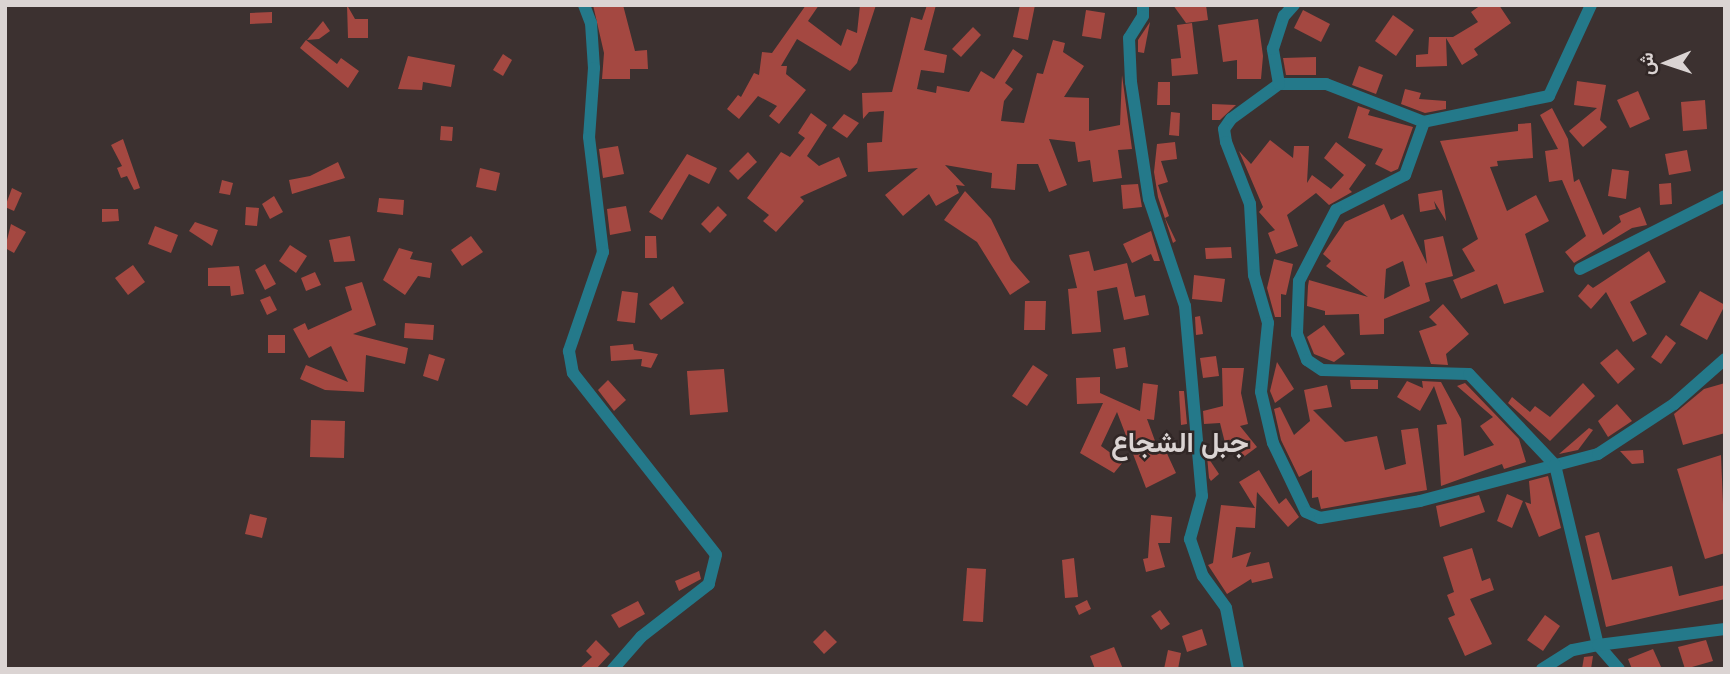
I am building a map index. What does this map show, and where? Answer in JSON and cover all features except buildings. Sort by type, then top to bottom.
[{"type":"street","points":[[584,5],[591,23],[594,68],[589,137],[603,251],[569,351],[573,373],[716,555],[709,584],[640,637],[613,669]]},
{"type":"street","points":[[1143,5],[1143,16],[1129,38],[1131,82],[1149,199],[1185,306],[1202,496],[1190,539],[1203,576],[1226,608],[1238,669]]},
{"type":"street","points":[[1279,84],[1273,49],[1284,16],[1294,5]]},
{"type":"street","points":[[1591,5],[1549,96],[1424,122],[1326,84],[1279,84],[1224,129],[1250,204],[1254,275],[1268,323],[1261,392],[1273,443],[1306,512],[1320,518],[1420,501],[1598,454],[1674,404],[1725,359]]},
{"type":"street","points":[[1424,122],[1405,175],[1336,210],[1299,281],[1297,334],[1307,360],[1322,370],[1469,374],[1555,465],[1598,645],[1619,669]]},
{"type":"street","points":[[1580,268],[1725,196]]},
{"type":"street","points":[[1542,669],[1573,650],[1725,629]]},
{"type":"district","name":"جبل الشجاع","points":[[1180,441]]}]
